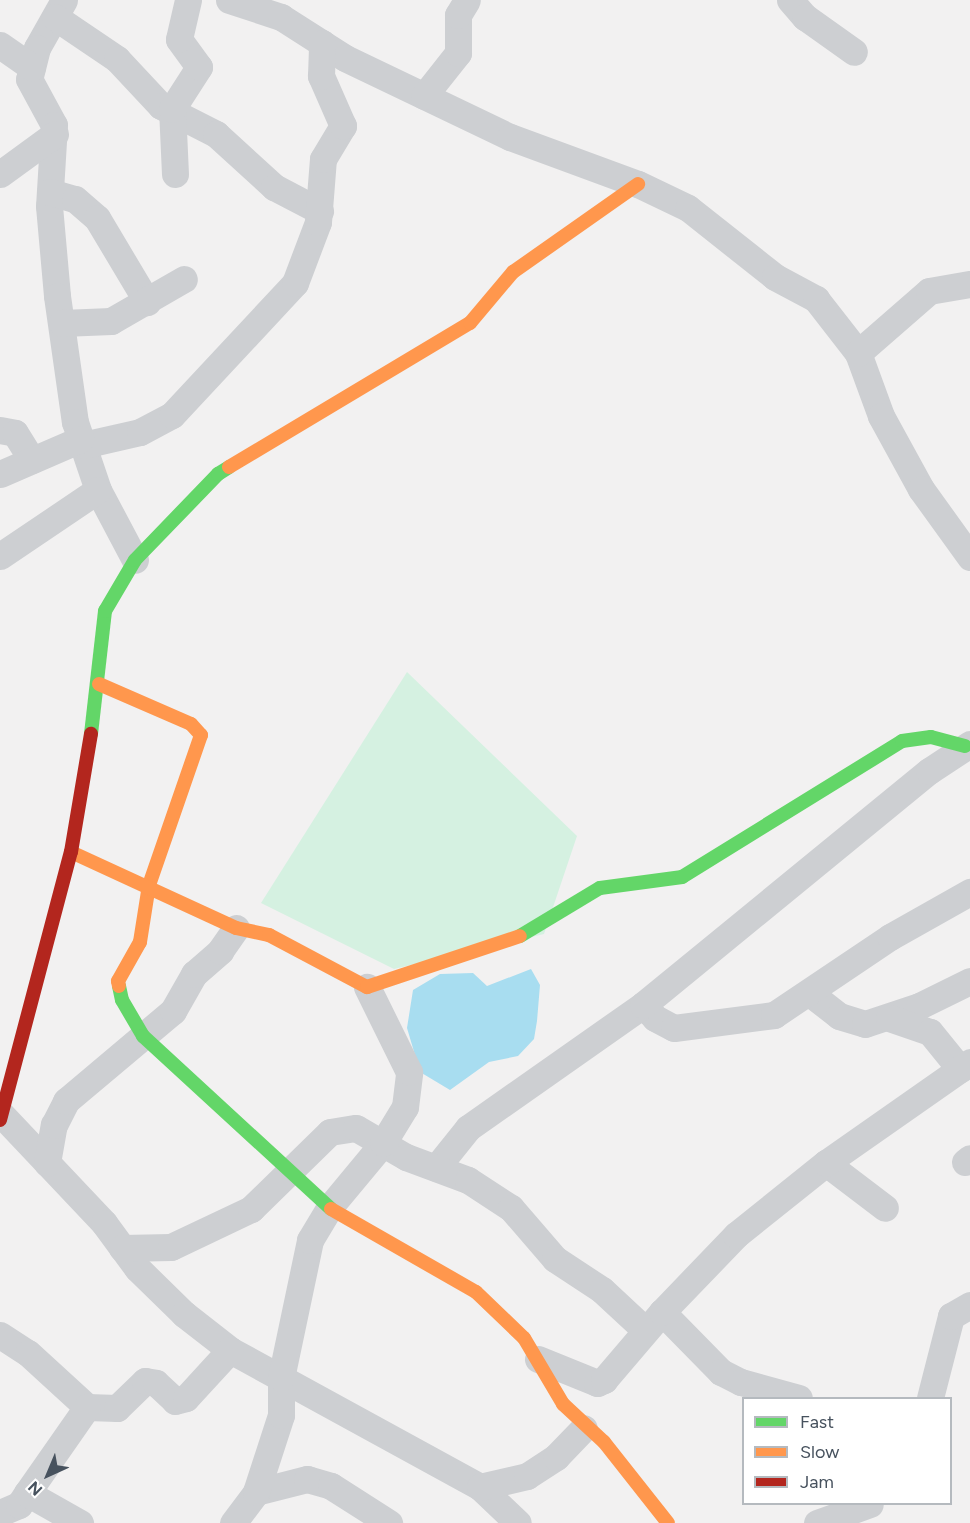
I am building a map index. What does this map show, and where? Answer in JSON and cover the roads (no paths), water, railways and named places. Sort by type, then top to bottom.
[{"type":"street","points":[[175,174],[172,109],[198,67],[179,39],[188,0]]},
{"type":"street","points":[[229,0],[285,9],[322,43],[424,96],[510,136],[638,184],[700,214],[775,277],[816,299],[858,353],[881,416],[921,489],[970,557]]},
{"type":"street","points":[[424,96],[458,53],[458,15],[467,0]]},
{"type":"street","points":[[790,0],[805,17],[854,52]]},
{"type":"street","points":[[135,560],[98,490],[82,442],[62,323],[50,192],[55,134],[50,112],[30,85],[37,48],[60,8],[117,59],[137,84],[161,106],[172,109],[216,134],[274,187],[320,211]]},
{"type":"street","points":[[0,474],[82,442],[140,432],[163,421],[185,403],[213,368],[295,283],[320,211],[323,159],[343,126],[321,76],[322,43]]},
{"type":"street","points":[[0,45],[32,67]]},
{"type":"street","points":[[0,174],[55,134]]},
{"type":"street","points":[[518,1523],[480,1487],[230,1350],[184,1314],[122,1248],[104,1223],[0,1116],[71,852],[99,684],[105,611],[135,560],[218,474],[470,323],[513,272],[638,184]]},
{"type":"street","points":[[50,192],[75,200],[97,218],[147,302]]},
{"type":"street","points":[[62,323],[107,322],[147,302],[184,279]]},
{"type":"street","points":[[858,353],[929,291],[970,284]]},
{"type":"street","points":[[0,430],[15,433],[32,460]]},
{"type":"street","points":[[0,556],[98,490]]},
{"type":"street","points":[[99,684],[191,724],[201,735],[149,885],[140,942],[118,981],[122,1000],[143,1036],[293,1172],[329,1208],[476,1292],[524,1338],[563,1404],[584,1428],[604,1442],[668,1523]]},
{"type":"street","points":[[367,987],[532,932],[600,888],[682,877],[902,741],[931,737],[968,745]]},
{"type":"street","points":[[436,1168],[468,1128],[643,1005],[928,771],[968,745]]},
{"type":"street","points":[[71,852],[149,885],[236,928],[269,935],[367,987],[409,1072],[405,1107],[383,1143],[329,1208],[307,1251],[280,1378],[281,1415],[256,1492],[233,1523]]},
{"type":"street","points":[[643,1005],[655,1018],[674,1028],[715,1020],[759,1019],[785,1011],[890,937],[970,892]]},
{"type":"street","points":[[47,1163],[54,1125],[66,1101],[173,1011],[194,974],[220,951],[236,928]]},
{"type":"street","points":[[811,994],[839,1016],[857,1023],[888,1018],[970,981]]},
{"type":"street","points":[[537,1359],[597,1383],[604,1380],[654,1321],[736,1235],[826,1162],[965,1066],[930,1032],[888,1018]]},
{"type":"street","points":[[122,1248],[171,1247],[251,1209],[293,1172],[330,1132],[356,1128],[406,1157],[468,1180],[511,1208],[555,1259],[654,1321],[721,1372],[741,1382],[795,1397]]},
{"type":"street","points":[[826,1162],[885,1208]]},
{"type":"street","points":[[930,1397],[951,1316],[970,1305]]},
{"type":"street","points":[[0,1335],[28,1353],[87,1407],[117,1408],[145,1381],[156,1383],[175,1401],[186,1398],[230,1350]]},
{"type":"street","points":[[0,1513],[19,1505],[87,1407]]},
{"type":"street","points":[[480,1487],[527,1476],[556,1457],[584,1428]]},
{"type":"street","points":[[256,1492],[307,1479],[331,1486],[389,1523]]},
{"type":"street","points":[[27,1493],[80,1523]]},
{"type":"street","points":[[817,1523],[859,1509]]},
{"type":"water","points":[[531,969],[540,985],[537,1021],[534,1039],[518,1056],[489,1062],[450,1090],[420,1072],[407,1028],[413,990],[440,974],[473,973],[487,986]]}]
